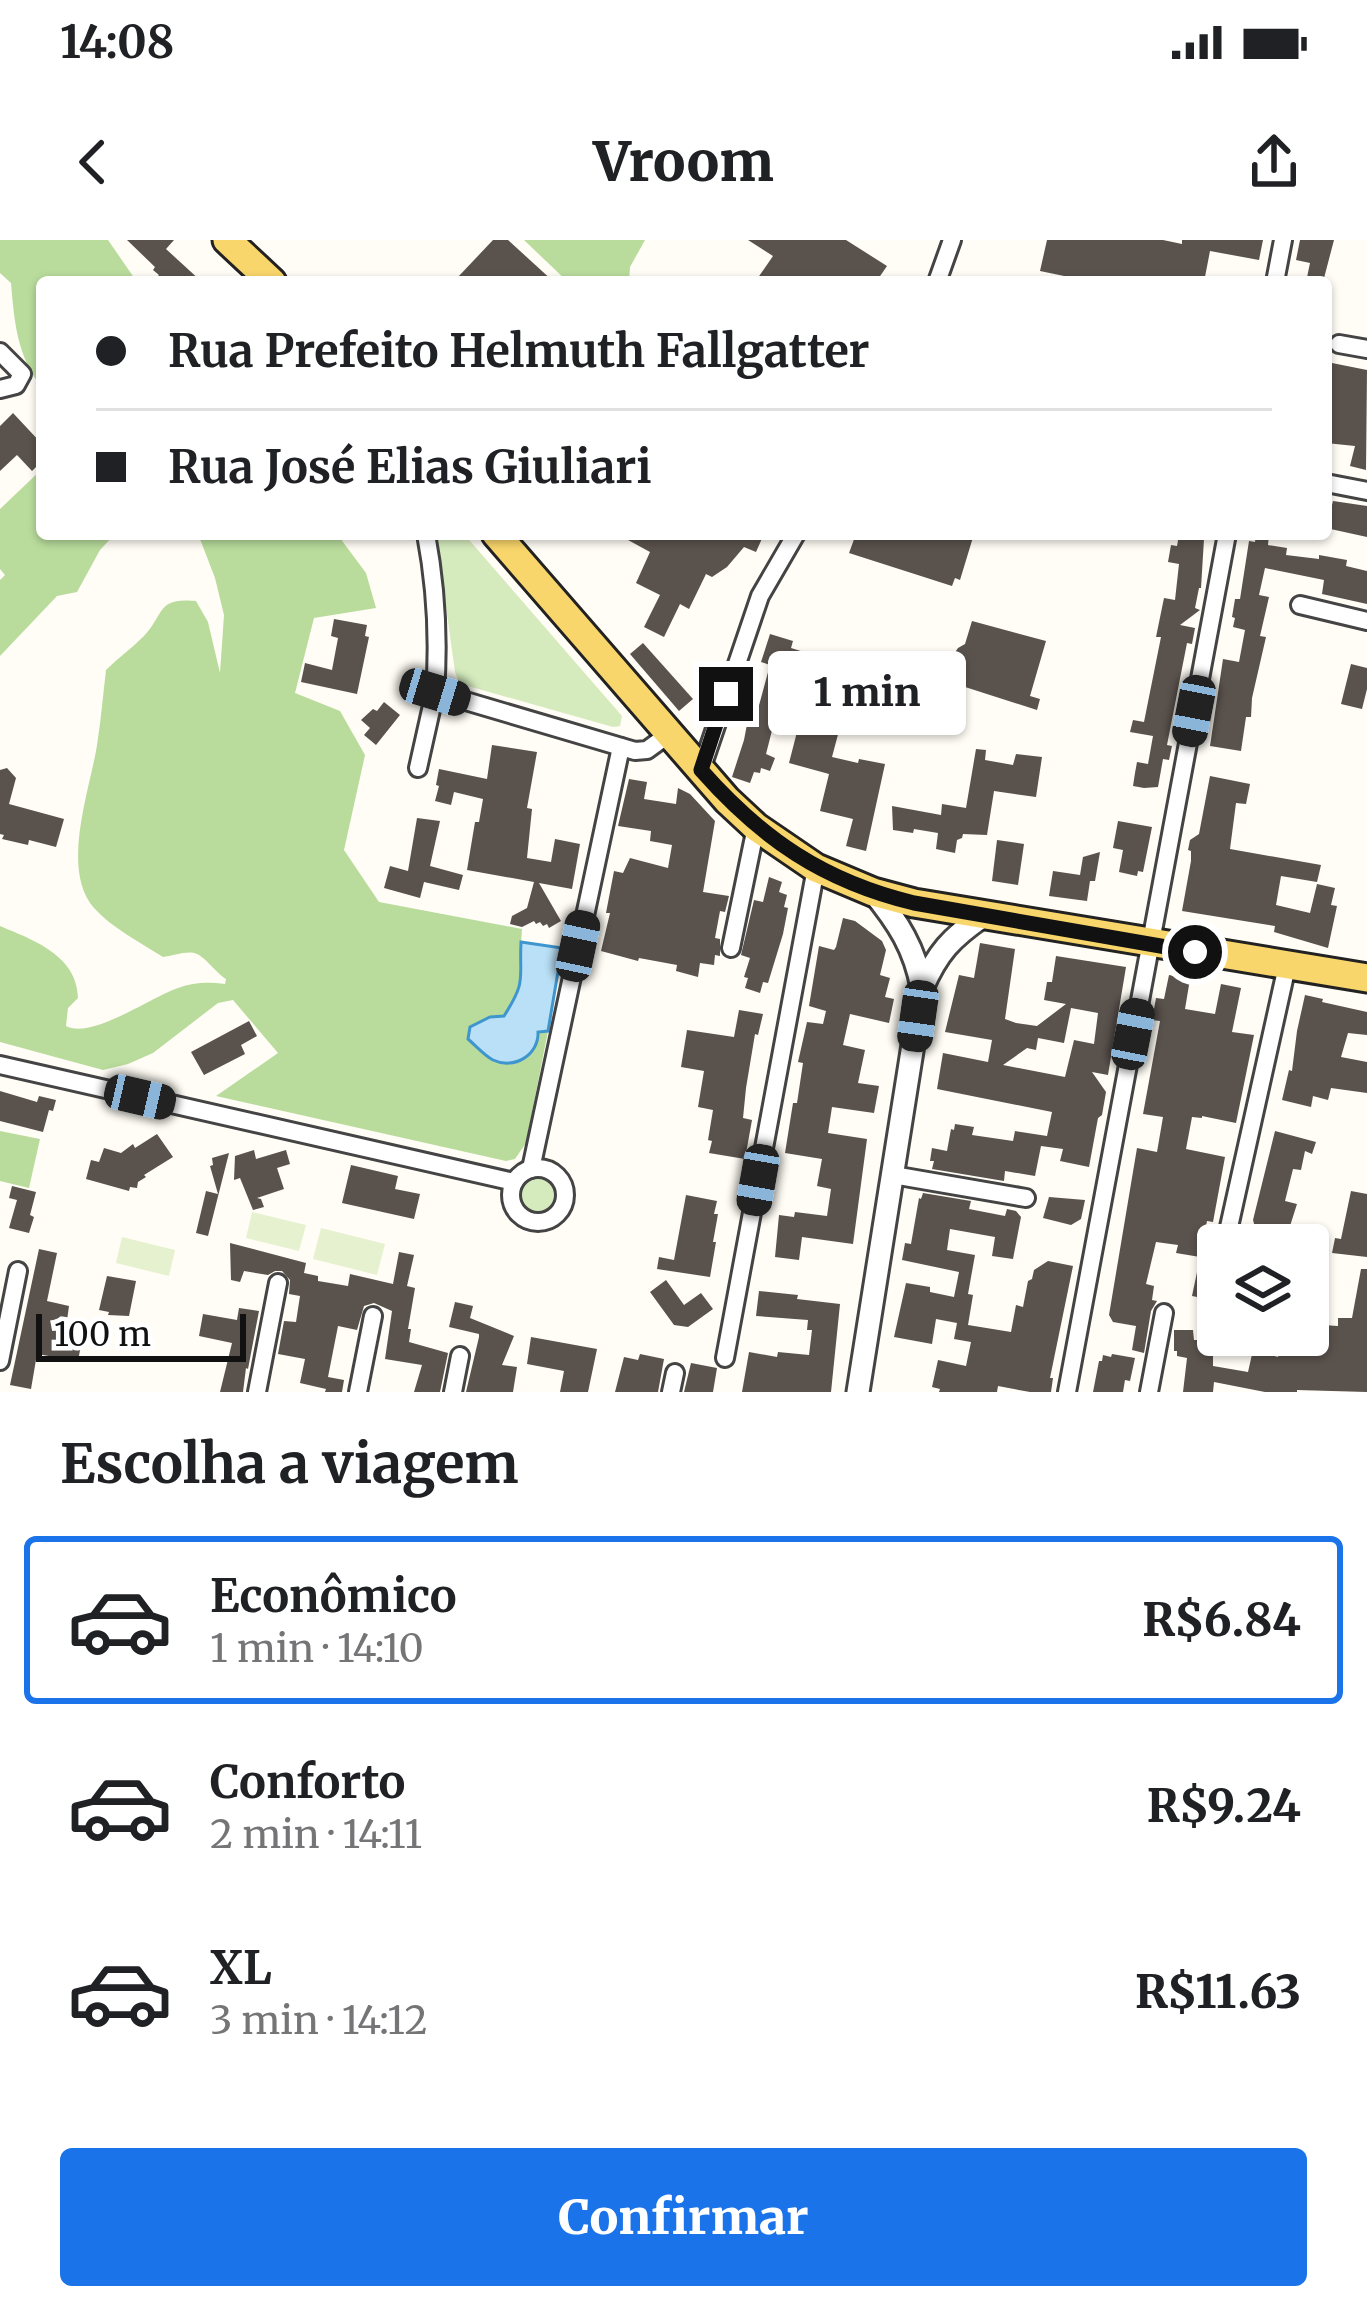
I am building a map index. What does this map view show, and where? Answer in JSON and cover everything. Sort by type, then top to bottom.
[{"type":"main road","points":[[226,240],[265,276]]},
{"type":"main road","points":[[501,540],[701,770],[756,826],[816,868],[873,892],[983,916],[1367,978]]},
{"type":"street","points":[[939,276],[952,240]]},
{"type":"street","points":[[1276,276],[1283,240]]},
{"type":"street","points":[[1339,344],[1367,349]]},
{"type":"street","points":[[0,352],[22,374],[16,386],[0,389]]},
{"type":"street","points":[[1332,484],[1367,491]]},
{"type":"street","points":[[418,768],[435,692],[439,648],[427,540]]},
{"type":"street","points":[[701,770],[755,608],[793,540]]},
{"type":"street","points":[[1067,1392],[1226,540]]},
{"type":"street","points":[[1300,605],[1367,621]]},
{"type":"street","points":[[435,692],[621,747],[647,750],[669,734]]},
{"type":"street","points":[[531,1169],[621,747]]},
{"type":"street","points":[[731,948],[756,826]]},
{"type":"street","points":[[724,1358],[816,868]]},
{"type":"street","points":[[873,892],[906,937],[922,988]]},
{"type":"street","points":[[859,1392],[922,988],[946,945],[983,916]]},
{"type":"street","points":[[1231,1224],[1287,966]]},
{"type":"street","points":[[0,1065],[514,1182]]},
{"type":"street","points":[[531,1169],[549,1170],[563,1183],[565,1202],[555,1217],[538,1223],[520,1216],[511,1200],[514,1182],[531,1169]]},
{"type":"street","points":[[893,1175],[1025,1198]]},
{"type":"street","points":[[0,1360],[19,1271]]},
{"type":"street","points":[[257,1392],[278,1283]]},
{"type":"street","points":[[1149,1392],[1164,1313]]},
{"type":"street","points":[[358,1392],[373,1316]]},
{"type":"street","points":[[453,1392],[460,1356]]},
{"type":"green space","points":[[0,240],[108,240],[133,276],[36,276],[36,379],[22,351],[11,283],[0,273]]},
{"type":"green space","points":[[524,240],[645,240],[629,276],[562,276]]},
{"type":"green space","points":[[36,475],[36,540],[109,540],[77,592],[57,596],[0,656],[0,580],[5,575],[0,569],[0,509]]},
{"type":"green space","points":[[200,540],[341,540],[366,573],[376,608],[314,618],[295,693],[340,711],[365,755],[344,850],[379,902],[522,929],[523,981],[504,1016],[490,1017],[548,1031],[526,1143],[515,1159],[506,1161],[216,1096],[278,1053],[233,1000],[218,1003],[153,1053],[103,1070],[0,1042],[0,926],[62,960],[76,983],[78,998],[68,1008],[66,1026],[77,1029],[105,1023],[184,986],[225,984],[226,979],[198,954],[163,957],[109,922],[84,892],[78,851],[106,670],[144,636],[163,608],[183,600],[196,601],[208,622],[220,673],[224,615]]},
{"type":"green space","points":[[437,540],[469,540],[622,716],[620,726],[468,686],[459,682]]},
{"type":"green space","points":[[0,1131],[40,1139],[29,1188],[0,1181]]},
{"type":"green space","points":[[538,1173],[554,1180],[561,1196],[554,1212],[538,1219],[522,1212],[515,1196],[522,1180]]},
{"type":"green space","points":[[252,1212],[306,1225],[299,1251],[246,1238]]},
{"type":"green space","points":[[321,1228],[385,1244],[377,1275],[313,1259]]},
{"type":"green space","points":[[122,1237],[175,1250],[169,1276],[116,1263]]},
{"type":"water","points":[[521,942],[562,948],[548,1031],[538,1032],[530,1054],[517,1062],[501,1063],[468,1039],[470,1027],[504,1016],[516,995]]},
{"type":"building","points":[[127,240],[174,240],[166,249],[195,276],[158,276]]},
{"type":"building","points":[[493,240],[508,240],[547,276],[459,276]]},
{"type":"building","points":[[748,240],[846,240],[887,266],[880,276],[759,276],[773,256]]},
{"type":"building","points":[[1047,240],[1182,244],[1182,240],[1263,240],[1259,260],[1210,251],[1205,276],[1064,276],[1040,271]]},
{"type":"building","points":[[1300,240],[1334,240],[1325,276],[1307,276],[1310,263],[1296,260]]},
{"type":"building","points":[[1332,363],[1367,370],[1366,470],[1350,466],[1355,446],[1332,444]]},
{"type":"building","points":[[13,413],[36,438],[32,471],[17,455],[0,471],[0,426]]},
{"type":"building","points":[[1333,501],[1367,506],[1367,537],[1332,529]]},
{"type":"building","points":[[628,540],[761,540],[756,552],[744,547],[727,567],[712,577],[706,574],[689,609],[680,604],[664,637],[644,627],[660,595],[636,583],[650,552]]},
{"type":"building","points":[[854,540],[972,540],[960,580],[955,578],[952,586],[849,553]]},
{"type":"building","points":[[1178,540],[1204,540],[1195,608],[1200,610],[1180,625],[1195,628],[1192,644],[1187,643],[1167,745],[1172,746],[1169,760],[1163,759],[1158,787],[1144,788],[1133,786],[1135,773],[1137,762],[1148,764],[1153,736],[1130,732],[1133,720],[1144,722],[1164,598],[1175,600],[1179,564],[1168,562],[1171,545],[1177,546]]},
{"type":"building","points":[[1268,540],[1268,545],[1287,548],[1286,555],[1347,560],[1346,566],[1367,571],[1367,604],[1322,594],[1324,580],[1265,568],[1259,595],[1269,597],[1260,636],[1266,637],[1241,751],[1210,746],[1223,659],[1239,662],[1245,630],[1233,627],[1232,617],[1235,599],[1240,599],[1249,541]]},
{"type":"building","points":[[334,619],[367,625],[365,636],[369,637],[357,694],[301,682],[305,663],[332,670],[338,638],[331,636]]},
{"type":"building","points":[[972,621],[1046,641],[1030,696],[1040,699],[1037,710],[934,677],[941,655],[951,658],[965,644]]},
{"type":"building","points":[[770,634],[793,641],[791,648],[830,660],[826,672],[804,664],[789,710],[778,707],[766,754],[775,758],[770,771],[754,772],[750,783],[732,777],[770,665],[761,662]]},
{"type":"building","points":[[643,643],[693,699],[679,711],[630,654]]},
{"type":"building","points":[[1351,664],[1367,668],[1362,709],[1341,704]]},
{"type":"building","points":[[831,684],[849,690],[846,701],[865,707],[859,732],[840,727],[832,757],[885,764],[866,851],[846,846],[853,819],[820,811],[829,774],[789,763],[798,728],[825,735],[832,706],[825,704]]},
{"type":"building","points":[[384,702],[400,715],[376,745],[364,735],[370,728],[361,720]]},
{"type":"building","points":[[492,745],[537,752],[527,808],[532,809],[527,858],[551,862],[555,839],[580,844],[572,889],[539,883],[561,921],[549,928],[534,921],[522,927],[510,924],[512,916],[527,908],[534,882],[467,870],[483,799],[454,792],[451,805],[435,801],[439,769],[487,779]]},
{"type":"building","points":[[976,749],[986,750],[985,760],[1013,765],[1016,754],[1042,757],[1036,797],[994,791],[987,835],[963,834],[955,853],[936,849],[938,833],[893,830],[892,806],[941,815],[942,804],[966,808]]},
{"type":"building","points":[[7,768],[16,778],[9,804],[64,819],[56,847],[2,839],[0,770]]},
{"type":"building","points":[[1210,776],[1250,784],[1246,804],[1236,803],[1230,849],[1321,865],[1317,882],[1281,876],[1276,905],[1310,913],[1317,884],[1335,888],[1331,905],[1337,906],[1328,948],[1274,932],[1275,926],[1182,911],[1190,840],[1199,834]]},
{"type":"building","points":[[629,779],[647,782],[644,799],[676,804],[678,788],[715,821],[703,892],[729,896],[725,912],[720,911],[715,938],[720,939],[720,956],[715,955],[714,965],[700,963],[698,977],[676,971],[677,965],[601,951],[614,871],[623,873],[630,858],[668,868],[672,845],[650,841],[651,831],[618,826]]},
{"type":"building","points":[[417,818],[440,821],[430,866],[463,875],[459,890],[424,882],[420,898],[384,888],[390,866],[408,871]]},
{"type":"building","points":[[1118,821],[1152,827],[1143,872],[1138,871],[1137,876],[1119,872],[1123,850],[1113,848]]},
{"type":"building","points":[[997,840],[1024,844],[1018,885],[992,881]]},
{"type":"building","points":[[1100,852],[1087,901],[1049,896],[1053,871],[1080,875],[1083,857]]},
{"type":"building","points":[[769,877],[782,882],[779,892],[787,895],[784,907],[788,908],[768,983],[763,982],[760,993],[745,988],[750,958],[741,955],[754,900],[763,902]]},
{"type":"building","points":[[843,918],[882,941],[886,950],[880,975],[890,978],[885,997],[894,999],[889,1023],[850,1014],[843,1045],[865,1050],[858,1083],[879,1086],[874,1113],[832,1107],[828,1133],[867,1139],[853,1244],[802,1237],[799,1260],[775,1257],[779,1215],[827,1216],[831,1189],[817,1186],[822,1159],[785,1153],[807,1022],[823,1024],[826,1011],[809,1006],[819,946],[834,950]]},
{"type":"building","points":[[980,943],[1015,949],[1005,1019],[1037,1026],[1066,1004],[1044,1000],[1056,956],[1126,967],[1108,1075],[1092,1072],[1106,1092],[1089,1167],[1060,1161],[1063,1149],[1041,1146],[1035,1176],[1005,1171],[1004,1181],[932,1169],[932,1148],[947,1151],[955,1124],[974,1127],[972,1135],[1013,1141],[1015,1131],[1047,1136],[1052,1112],[937,1089],[943,1053],[988,1062],[992,1040],[945,1032],[959,975],[974,978]],"holes":[[[1071,1008],[1098,1013],[1094,1044],[1074,1040],[1065,1077],[1003,1065],[1027,1048],[1036,1050],[1038,1038],[1064,1043]]]},
{"type":"building","points":[[1169,975],[1190,979],[1185,1009],[1215,1014],[1221,984],[1241,988],[1232,1032],[1254,1035],[1236,1123],[1192,1117],[1186,1149],[1225,1157],[1213,1222],[1197,1224],[1197,1256],[1176,1253],[1178,1245],[1156,1242],[1146,1284],[1154,1286],[1152,1300],[1157,1301],[1144,1353],[1132,1350],[1136,1326],[1113,1322],[1109,1315],[1137,1148],[1157,1152],[1163,1117],[1143,1114],[1160,1021],[1152,1020],[1156,998],[1164,999]]},
{"type":"building","points":[[1305,995],[1367,1012],[1367,1035],[1348,1033],[1341,1057],[1367,1062],[1367,1093],[1331,1088],[1328,1100],[1313,1096],[1311,1107],[1282,1100]]},
{"type":"building","points":[[739,1010],[763,1014],[746,1088],[743,1118],[752,1120],[745,1159],[709,1153],[713,1110],[698,1107],[704,1071],[681,1067],[687,1030],[734,1037]]},
{"type":"building","points":[[249,1021],[257,1036],[241,1045],[245,1054],[204,1075],[191,1052]]},
{"type":"building","points":[[0,1091],[37,1102],[39,1096],[56,1100],[43,1132],[0,1121]]},
{"type":"building","points":[[1275,1131],[1316,1142],[1312,1154],[1305,1151],[1301,1170],[1293,1169],[1285,1201],[1297,1204],[1291,1224],[1254,1224]]},
{"type":"building","points":[[157,1134],[173,1157],[144,1175],[137,1188],[129,1191],[86,1179],[91,1160],[99,1162],[104,1148],[121,1153]]},
{"type":"building","points":[[254,1150],[256,1159],[286,1150],[290,1164],[277,1168],[284,1189],[257,1198],[264,1207],[253,1210],[240,1178],[234,1180],[235,1156]]},
{"type":"building","points":[[229,1153],[208,1236],[196,1233],[206,1191],[218,1194],[212,1158]]},
{"type":"building","points":[[351,1165],[398,1176],[395,1189],[420,1194],[414,1219],[342,1203]]},
{"type":"building","points":[[12,1186],[36,1192],[29,1233],[9,1228],[17,1200],[9,1198]]},
{"type":"building","points":[[1351,1191],[1367,1194],[1367,1257],[1332,1253],[1335,1238],[1341,1239]]},
{"type":"building","points":[[923,1193],[971,1201],[969,1209],[1005,1216],[1007,1209],[1016,1211],[1021,1217],[1013,1259],[992,1256],[995,1237],[950,1229],[947,1250],[975,1255],[968,1325],[1011,1332],[1016,1305],[1023,1307],[1034,1270],[1048,1261],[1073,1266],[1051,1392],[998,1386],[997,1392],[939,1392],[932,1387],[938,1360],[966,1366],[971,1342],[954,1339],[957,1323],[936,1319],[932,1344],[894,1337],[906,1283],[954,1297],[959,1272],[902,1260],[905,1243],[911,1244]]},
{"type":"building","points":[[686,1195],[717,1201],[710,1277],[657,1269],[659,1257],[674,1260]]},
{"type":"building","points":[[1049,1197],[1085,1200],[1081,1219],[1071,1225],[1043,1218]]},
{"type":"building","points":[[230,1243],[306,1263],[304,1273],[318,1276],[318,1281],[348,1286],[350,1274],[393,1284],[399,1252],[414,1255],[407,1286],[415,1288],[409,1342],[448,1353],[440,1392],[414,1392],[422,1365],[385,1359],[392,1311],[374,1303],[364,1306],[357,1330],[338,1326],[328,1377],[344,1380],[342,1392],[300,1383],[305,1359],[278,1354],[284,1321],[296,1322],[300,1296],[289,1294],[290,1280],[282,1271],[268,1275],[244,1271],[240,1282],[231,1280]]},
{"type":"building","points":[[39,1249],[57,1253],[47,1301],[69,1306],[64,1342],[81,1345],[78,1361],[37,1354],[31,1389],[10,1385]]},
{"type":"building","points":[[1361,1269],[1367,1269],[1367,1392],[1265,1392],[1214,1382],[1213,1392],[1183,1392],[1187,1358],[1174,1351],[1174,1330],[1193,1330],[1197,1356],[1213,1356],[1213,1366],[1248,1372],[1252,1356],[1329,1356],[1329,1325],[1338,1326],[1338,1318],[1352,1318]]},
{"type":"building","points":[[107,1276],[136,1281],[129,1316],[99,1310]]},
{"type":"building","points":[[666,1280],[684,1305],[701,1293],[713,1309],[688,1327],[674,1325],[650,1292]]},
{"type":"building","points":[[759,1291],[840,1304],[831,1392],[742,1392],[749,1352],[809,1355],[812,1330],[807,1330],[808,1320],[756,1316]]},
{"type":"building","points":[[455,1302],[473,1306],[470,1318],[514,1336],[502,1365],[517,1367],[513,1392],[466,1392],[479,1334],[449,1327]]},
{"type":"building","points":[[239,1308],[259,1311],[243,1392],[220,1392],[232,1343],[199,1336],[203,1314],[237,1320]]},
{"type":"building","points":[[531,1337],[597,1349],[588,1392],[560,1392],[564,1371],[527,1364]]},
{"type":"building","points":[[640,1354],[664,1359],[658,1392],[615,1392],[624,1357],[638,1360]]},
{"type":"building","points":[[1112,1354],[1135,1358],[1130,1381],[1125,1380],[1123,1392],[1093,1392],[1099,1361]]},
{"type":"building","points":[[691,1363],[717,1368],[713,1392],[684,1392]]},
{"type":"route","points":[[726,694],[701,770],[756,826],[816,868],[914,903],[1195,952]]}]
